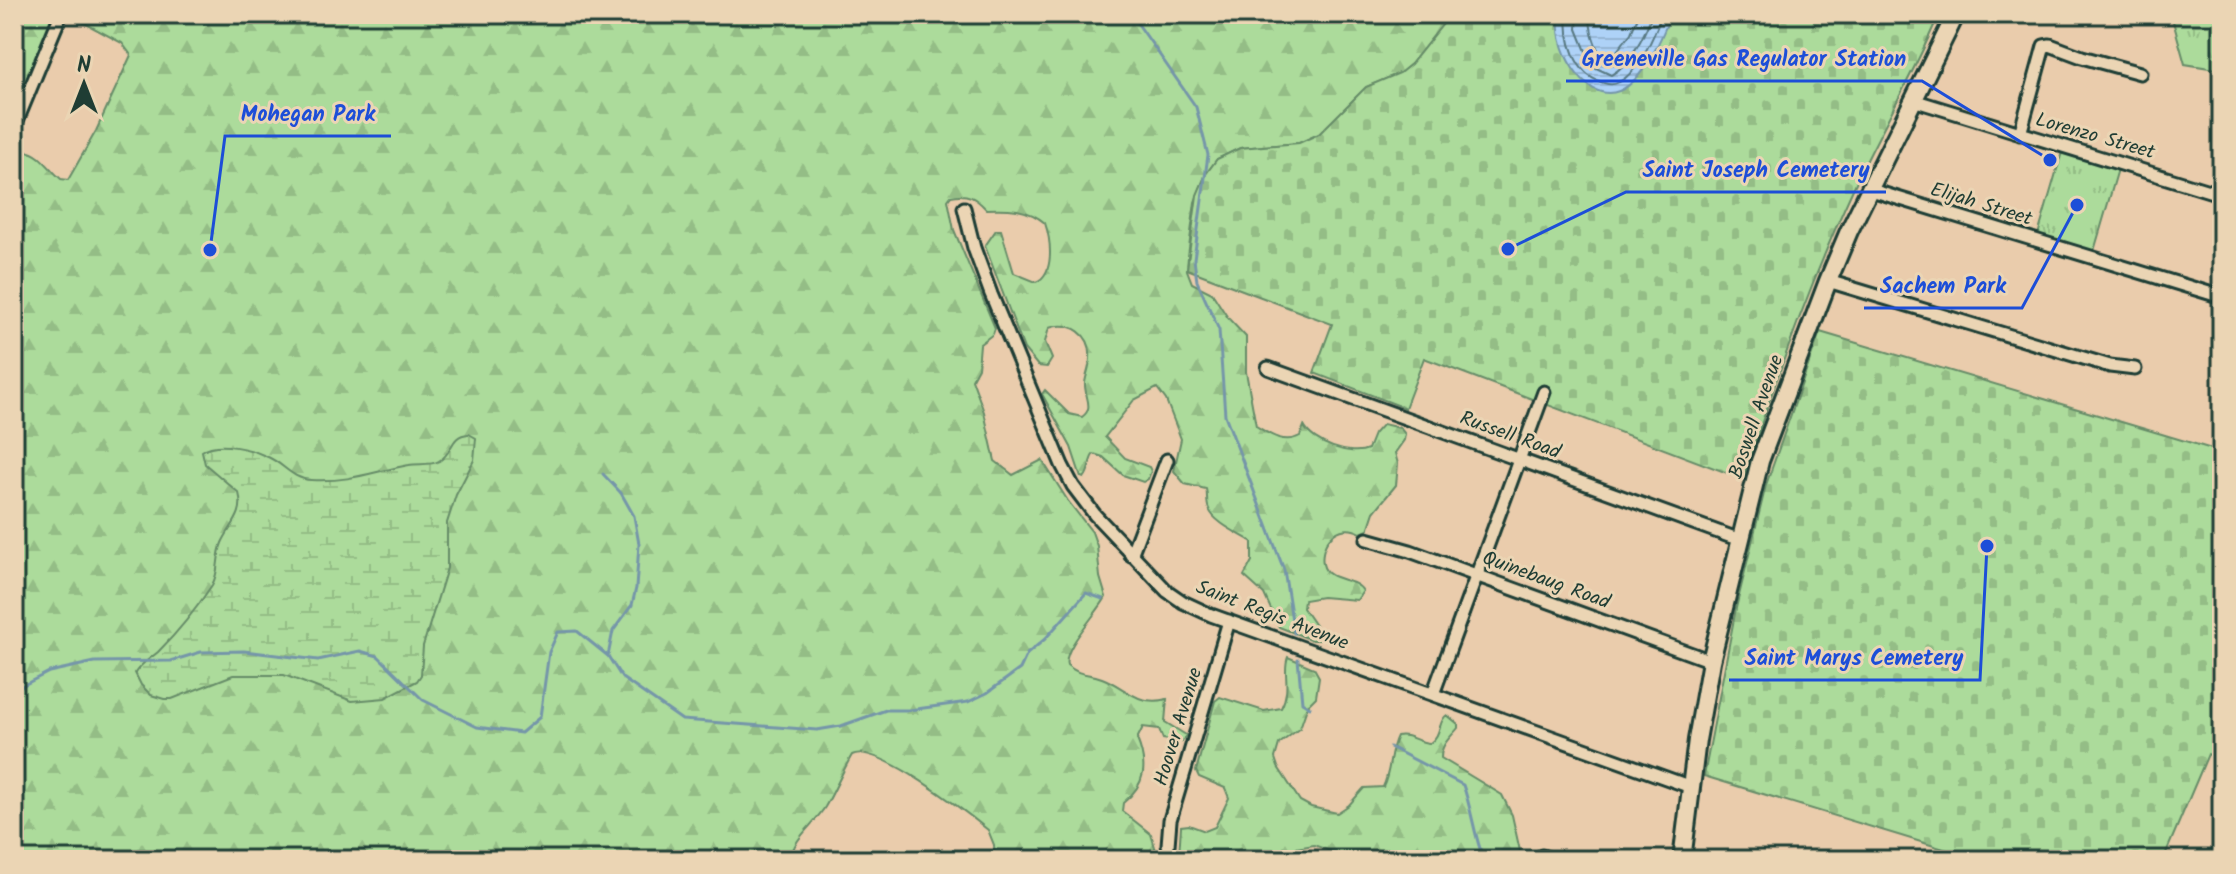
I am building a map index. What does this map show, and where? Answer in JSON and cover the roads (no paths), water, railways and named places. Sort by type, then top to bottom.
[{"type":"main road","name":"Boswell Avenue","points":[[1682,859],[1711,661],[1760,461],[1828,281],[1868,189],[1956,14]]},
{"type":"street","points":[[14,128],[61,14]]},
{"type":"street","points":[[2020,134],[2044,46],[2050,45],[2140,73]]},
{"type":"street","name":"Lorenzo Street","points":[[1913,100],[2222,195]]},
{"type":"street","name":"Elijah Street","points":[[1868,189],[2222,297]]},
{"type":"street","name":"Saint Regis Avenue","points":[[964,208],[971,239],[991,294],[1062,465],[1083,501],[1131,555],[1175,597],[1229,621],[1691,787]]},
{"type":"street","points":[[1828,281],[2110,366],[2135,369]]},
{"type":"street","name":"Russell Road","points":[[1268,368],[1740,540]]},
{"type":"street","points":[[1433,694],[1544,392]]},
{"type":"street","points":[[1131,555],[1167,460]]},
{"type":"street","name":"Quinebaug Road","points":[[1367,539],[1410,551],[1711,661]]},
{"type":"street","name":"Hoover Avenue","points":[[1168,845],[1170,820],[1229,621]]},
{"type":"street","points":[[1682,859],[1701,860]]},
{"type":"water","points":[[1561,14],[1671,14],[1651,57],[1636,78],[1619,91],[1606,93],[1582,80],[1565,54],[1560,40]]},
{"type":"waterway","points":[[1131,14],[1196,107],[1208,155],[1194,259],[1197,281],[1219,330],[1225,415],[1284,570],[1294,633]]},
{"type":"waterway","points":[[603,474],[621,493],[634,516],[639,544],[632,605],[613,631],[608,656]]},
{"type":"waterway","points":[[14,690],[49,672],[95,662],[171,661],[201,652],[244,651],[318,660],[360,651],[378,656],[423,700],[477,727],[521,733],[540,717],[549,652],[558,632],[577,631],[608,656],[622,678],[682,720],[817,730],[841,726],[886,710],[968,702],[987,693],[1020,669],[1027,654],[1045,639],[1086,593],[1103,599]]},
{"type":"waterway","points":[[1298,659],[1302,702],[1310,707]]},
{"type":"waterway","points":[[1390,747],[1463,785],[1484,860]]},
{"type":"railway","points":[[2210,860],[2222,833]]},
{"type":"place","name":"Greeneville Gas Regulator Station","points":[[2050,160]]},
{"type":"place","name":"Sachem Park","points":[[2077,205]]},
{"type":"place","name":"Saint Joseph Cemetery","points":[[1508,249]]},
{"type":"place","name":"Mohegan Park","points":[[210,250]]},
{"type":"place","name":"Saint Marys Cemetery","points":[[1987,546]]}]
